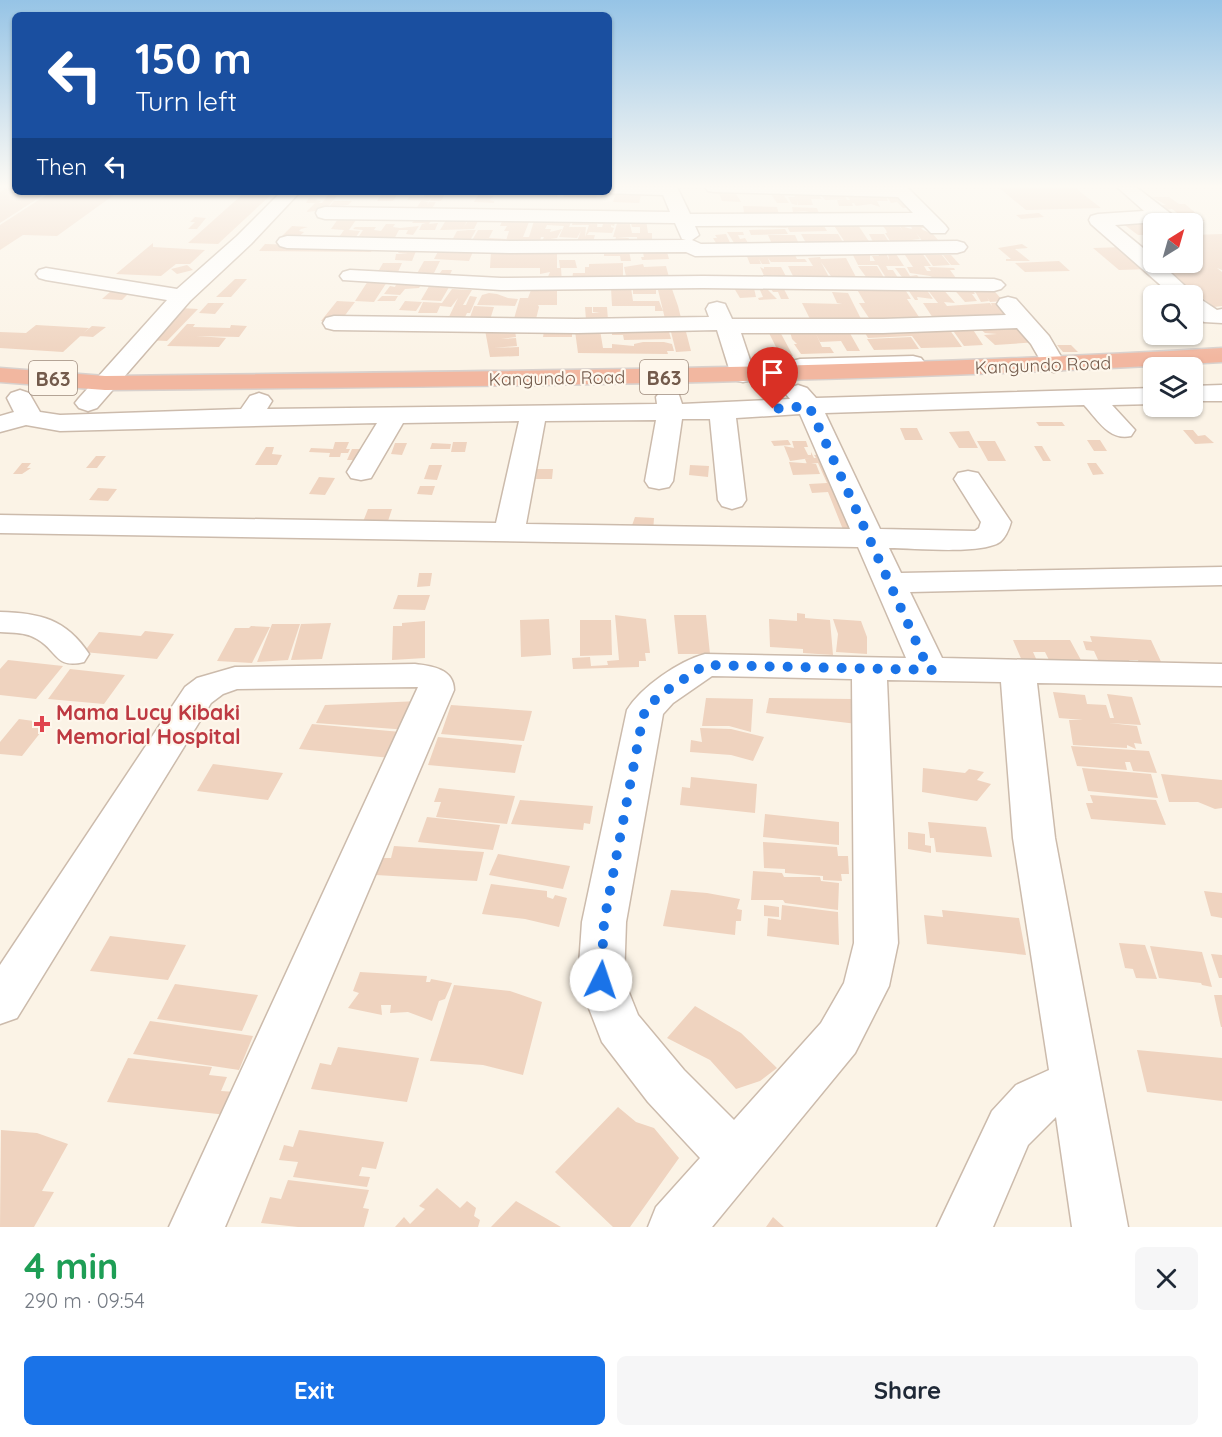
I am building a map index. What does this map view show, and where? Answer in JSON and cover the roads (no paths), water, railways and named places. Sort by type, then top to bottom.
[{"type":"highway","name":"Kangundo Road","points":[[0,375],[105,383],[742,372],[1222,355]]},
{"type":"highway","points":[[1203,375],[1222,374]]},
{"type":"highway","name":"Kangundo Road","points":[[16,404],[169,400],[254,409],[670,404],[803,399],[1143,378]]},
{"type":"street","points":[[88,403],[182,296],[239,244]]},
{"type":"street","points":[[388,244],[694,248],[967,258]]},
{"type":"street","points":[[692,244],[703,282],[725,324],[742,372]]},
{"type":"street","points":[[954,244],[994,285],[1021,321],[1041,341],[1052,362]]},
{"type":"street","points":[[1126,244],[1143,259]]},
{"type":"street","points":[[1159,273],[1173,285]]},
{"type":"street","points":[[46,274],[182,296]]},
{"type":"street","points":[[350,276],[501,284],[703,282],[994,285]]},
{"type":"street","points":[[1203,308],[1219,319]]},
{"type":"street","points":[[334,322],[577,326],[725,324],[894,326],[1021,321]]},
{"type":"street","points":[[1203,394],[1222,393]]},
{"type":"street","points":[[0,424],[16,404],[44,422],[60,423],[254,409],[395,415],[533,414],[670,404],[722,411],[803,399],[913,402],[1143,397]]},
{"type":"street","points":[[803,399],[924,659],[933,670]]},
{"type":"street","points":[[1092,399],[1122,430]]},
{"type":"street","points":[[658,481],[670,404]]},
{"type":"street","points":[[722,411],[732,500]]},
{"type":"street","points":[[509,533],[533,414]]},
{"type":"street","points":[[361,472],[395,415]]},
{"type":"street","points":[[0,524],[976,540],[989,537],[994,531],[996,522],[968,479]]},
{"type":"street","points":[[890,583],[1222,576]]},
{"type":"street","points":[[0,622],[50,630],[59,637],[72,654]]},
{"type":"street","points":[[734,1157],[666,1086],[619,1027],[601,980],[604,922],[645,710],[660,695],[705,665],[869,670],[1222,675]]},
{"type":"street","points":[[676,1227],[838,1038],[866,986],[876,944],[869,670]]},
{"type":"street","points":[[1018,671],[1034,838],[1100,1227]]},
{"type":"street","points":[[0,1004],[198,695],[216,683],[235,678],[415,675],[428,677],[436,683],[436,690],[197,1227]]},
{"type":"street","points":[[965,1227],[1010,1128],[1034,1102],[1075,1082]]},
{"type":"place","name":"Mama Lucy Kibaki Memorial Hospital","points":[[42,724]]}]
